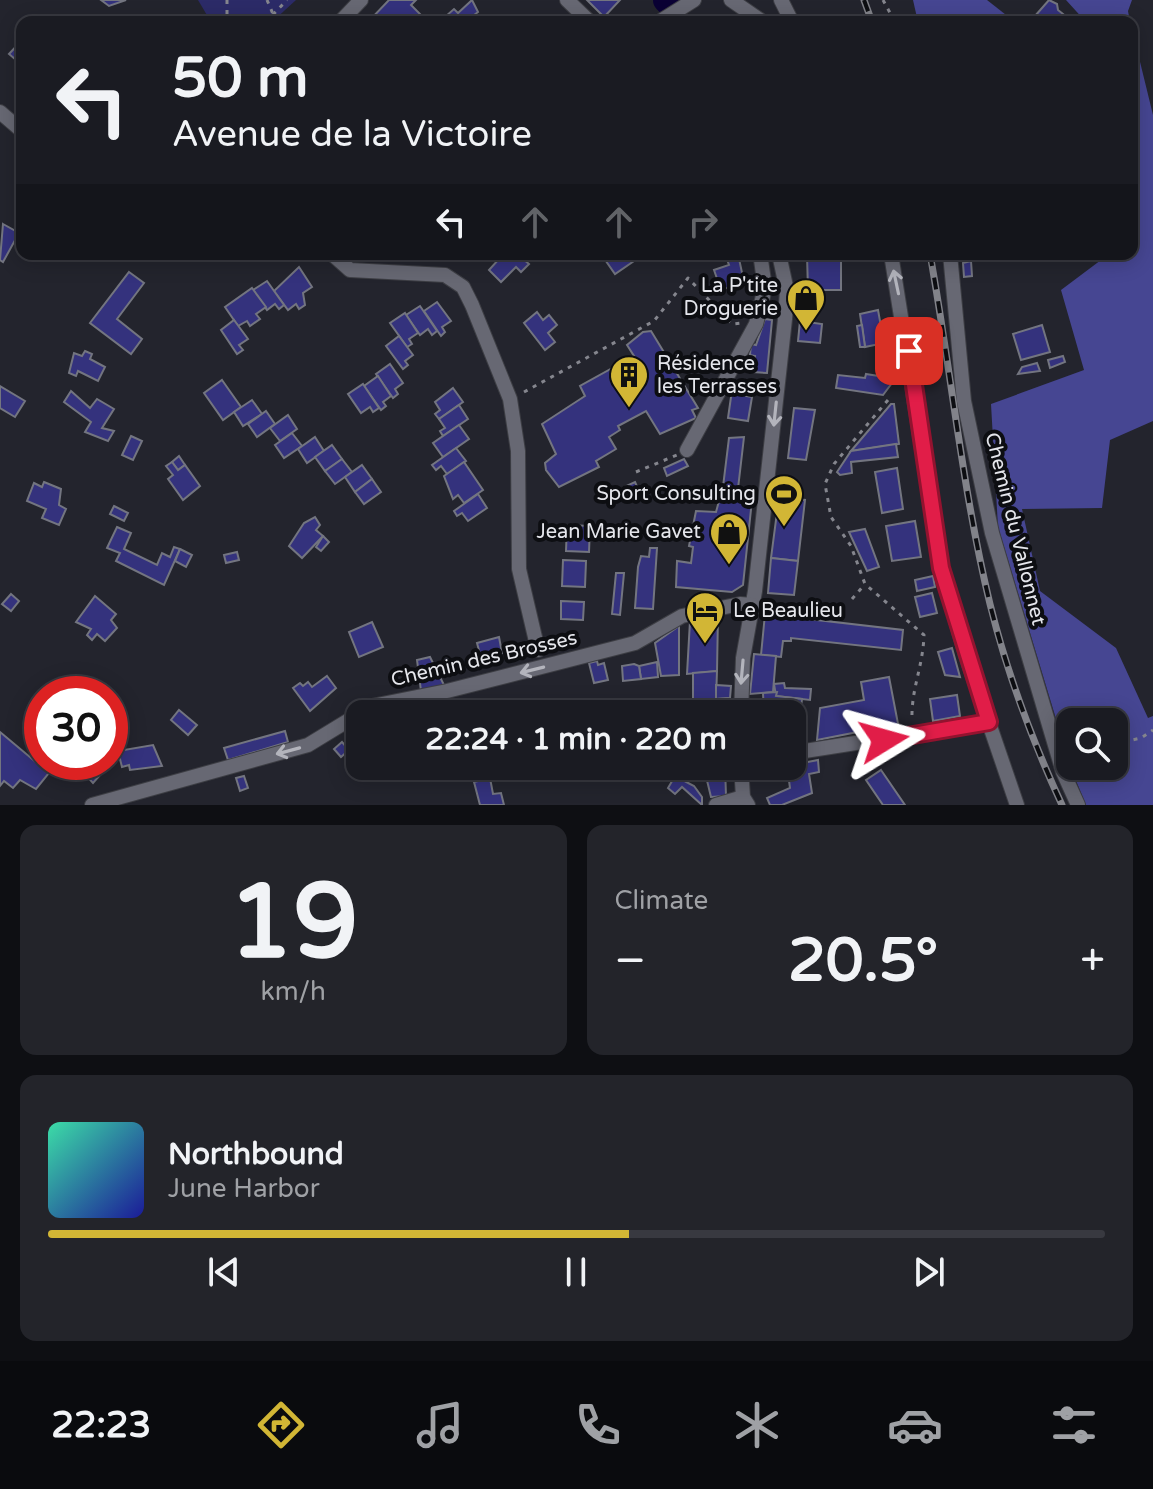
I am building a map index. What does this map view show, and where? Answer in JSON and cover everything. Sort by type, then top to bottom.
[{"type":"street","points":[[346,16],[361,0]]},
{"type":"street","points":[[567,0],[584,16]]},
{"type":"street","points":[[669,16],[694,0]]},
{"type":"street","points":[[731,0],[754,16]]},
{"type":"street","points":[[0,112],[16,126]]},
{"type":"street","points":[[339,260],[350,270],[428,271],[445,275],[463,287],[510,399],[518,451],[519,569],[538,650]]},
{"type":"street","points":[[687,450],[764,304],[761,260]]},
{"type":"street","points":[[742,700],[743,658],[752,605],[785,319],[787,291],[780,260]]},
{"type":"street","points":[[892,260],[941,568],[1017,805]]},
{"type":"street","name":"Chemin du Vallonnet","points":[[951,260],[964,401],[992,533],[1067,781],[1078,805]]},
{"type":"street","name":"Chemin des Brosses","points":[[92,805],[128,801],[308,745],[372,706],[447,691],[635,643],[682,616],[740,604],[752,605]]},
{"type":"street","points":[[806,751],[989,722]]},
{"type":"street","points":[[989,722],[1027,805]]},
{"type":"street","points":[[716,805],[746,801],[743,780]]},
{"type":"path","points":[[267,0],[273,14],[287,0]]},
{"type":"path","points":[[510,399],[654,321],[688,278],[732,324],[750,321]]},
{"type":"path","points":[[888,400],[834,464],[825,484],[831,517],[851,546],[865,584],[924,635],[923,667],[911,695],[912,720]]},
{"type":"path","points":[[636,472],[687,450]]},
{"type":"path","points":[[852,599],[865,584]]},
{"type":"path","points":[[1128,741],[1141,738],[1153,730]]},
{"type":"shaded area","points":[[198,0],[296,0],[279,16],[207,16]]},
{"type":"shaded area","points":[[913,0],[987,0],[1007,16],[917,16]]},
{"type":"shaded area","points":[[1066,0],[1132,0],[1129,16],[1081,16]]},
{"type":"shaded area","points":[[1138,54],[1153,115],[1153,421],[1110,440],[1102,508],[1022,509],[1040,591],[1116,648],[1148,718],[1153,716],[1153,805],[1086,805],[1076,780],[1128,780],[1128,708],[1056,708],[1056,719],[998,527],[991,404],[1084,370],[1061,290],[1101,260],[1138,260]]},
{"type":"building","points":[[101,0],[126,0],[109,6]]},
{"type":"building","points":[[389,0],[416,0],[411,5],[420,14],[418,16],[374,16]]},
{"type":"building","points":[[472,0],[478,12],[473,16],[446,16],[454,9],[458,13]]},
{"type":"building","points":[[587,0],[620,0],[605,16]]},
{"type":"building","points":[[1049,0],[1057,4],[1058,10],[1066,16],[1035,16]]},
{"type":"building","points":[[16,46],[16,60],[9,54]]},
{"type":"building","points":[[3,224],[16,231],[16,238],[3,262],[0,260]]},
{"type":"building","points":[[498,260],[524,260],[529,264],[521,272],[516,267],[501,282],[489,270]]},
{"type":"building","points":[[605,260],[633,260],[634,261],[615,274]]},
{"type":"building","points":[[727,260],[739,260],[744,282],[721,290],[714,270],[729,265]]},
{"type":"building","points":[[807,260],[841,260],[841,290],[808,290]]},
{"type":"building","points":[[971,261],[972,276],[964,277],[963,263]]},
{"type":"building","points":[[299,267],[312,287],[303,293],[305,305],[299,309],[296,304],[288,310],[274,291]]},
{"type":"building","points":[[129,272],[144,283],[117,319],[142,339],[131,354],[90,323]]},
{"type":"building","points":[[267,281],[284,305],[279,309],[275,304],[267,310],[253,290]]},
{"type":"building","points":[[252,288],[266,307],[256,314],[260,319],[250,326],[247,321],[238,326],[225,307]]},
{"type":"building","points":[[437,302],[451,321],[442,327],[445,332],[441,336],[424,311]]},
{"type":"building","points":[[420,306],[437,331],[432,335],[428,329],[420,335],[406,315]]},
{"type":"building","points":[[878,310],[884,343],[865,347],[860,314]]},
{"type":"building","points":[[537,312],[543,320],[549,315],[557,325],[548,333],[555,342],[545,350],[524,323]]},
{"type":"building","points":[[405,313],[418,333],[409,339],[412,344],[407,347],[390,323]]},
{"type":"building","points":[[765,319],[772,320],[767,373],[753,372],[755,356],[750,355],[751,344],[756,345]]},
{"type":"building","points":[[234,320],[248,339],[239,345],[243,350],[237,354],[221,330]]},
{"type":"building","points":[[800,321],[822,324],[820,343],[798,341]]},
{"type":"building","points":[[862,325],[865,347],[860,347],[857,326]]},
{"type":"building","points":[[1042,325],[1050,352],[1021,360],[1013,334]]},
{"type":"building","name":"Résidence les Terrasses","points":[[651,331],[698,408],[692,410],[696,418],[660,434],[646,411],[618,426],[620,430],[609,437],[616,449],[596,461],[599,467],[559,487],[546,470],[545,463],[556,454],[542,424],[585,396],[580,386],[634,356],[627,345],[643,332]]},
{"type":"building","points":[[399,336],[413,355],[405,361],[408,365],[403,369],[386,346]]},
{"type":"building","points":[[85,351],[92,354],[90,359],[105,367],[98,381],[78,371],[76,376],[69,373],[74,353],[82,356]]},
{"type":"building","points":[[1063,356],[1065,362],[1050,368],[1048,360]]},
{"type":"building","points":[[1037,363],[1040,371],[1018,374],[1022,367]]},
{"type":"building","points":[[390,364],[403,383],[395,389],[398,394],[393,398],[376,374]]},
{"type":"building","points":[[866,374],[891,378],[892,383],[883,395],[836,388],[838,375],[865,378]]},
{"type":"building","points":[[378,376],[391,396],[383,402],[386,406],[381,410],[364,386]]},
{"type":"building","points":[[222,380],[241,407],[223,420],[204,393]]},
{"type":"building","points":[[363,384],[379,408],[373,412],[370,407],[361,413],[348,394]]},
{"type":"building","points":[[0,386],[25,401],[15,417],[0,408]]},
{"type":"building","points":[[453,388],[463,402],[439,419],[435,414],[440,410],[435,402]]},
{"type":"building","points":[[732,390],[746,392],[746,396],[752,397],[748,421],[728,418]]},
{"type":"building","points":[[71,391],[90,408],[97,399],[114,409],[102,428],[114,431],[108,441],[85,432],[91,422],[64,402]]},
{"type":"building","points":[[252,400],[262,414],[243,426],[234,412]]},
{"type":"building","points":[[894,404],[899,444],[851,451]]},
{"type":"building","points":[[459,405],[468,419],[443,436],[440,431],[445,428],[439,419]]},
{"type":"building","points":[[794,408],[815,410],[806,460],[788,458]]},
{"type":"building","points":[[266,411],[275,424],[257,437],[248,424]]},
{"type":"building","points":[[288,415],[297,429],[280,441],[270,428]]},
{"type":"building","points":[[459,425],[469,439],[443,457],[433,443]]},
{"type":"building","points":[[292,433],[302,446],[284,458],[275,445]]},
{"type":"building","points":[[131,436],[142,441],[133,460],[122,455]]},
{"type":"building","points":[[315,437],[324,451],[307,463],[298,449]]},
{"type":"building","points":[[744,437],[737,497],[722,495],[729,438]]},
{"type":"building","points":[[896,444],[898,457],[851,462],[852,473],[840,475],[837,472],[851,451]]},
{"type":"building","points":[[332,445],[342,459],[325,471],[315,457]]},
{"type":"building","points":[[456,448],[466,461],[447,474],[441,466],[436,470],[432,465]]},
{"type":"building","points":[[179,456],[185,465],[178,470],[172,462]]},
{"type":"building","points":[[342,459],[352,472],[335,484],[325,471]]},
{"type":"building","points":[[684,459],[688,466],[667,476],[664,468]]},
{"type":"building","points":[[172,462],[178,470],[185,465],[200,486],[183,500],[168,479],[173,475],[166,466]]},
{"type":"building","points":[[464,462],[483,490],[464,503],[458,495],[453,499],[444,476]]},
{"type":"building","points":[[362,465],[372,479],[355,492],[345,477]]},
{"type":"building","points":[[897,468],[903,509],[882,513],[875,472]]},
{"type":"building","points":[[372,479],[381,492],[364,504],[355,492]]},
{"type":"building","points":[[44,482],[61,489],[59,505],[66,509],[59,525],[42,518],[46,509],[27,501],[34,483],[42,487]]},
{"type":"building","points":[[635,482],[638,489],[625,494],[622,488]]},
{"type":"building","points":[[478,494],[487,508],[468,521],[462,513],[457,516],[454,511]]},
{"type":"building","points":[[779,497],[805,500],[798,561],[771,558]]},
{"type":"building","points":[[752,500],[743,585],[732,592],[676,587],[677,561],[691,563],[693,547],[689,546],[696,511],[716,512],[719,501]]},
{"type":"building","points":[[114,506],[128,513],[124,521],[110,514]]},
{"type":"building","points":[[315,517],[320,525],[316,530],[323,536],[302,558],[289,546],[304,523]]},
{"type":"building","points":[[915,521],[921,557],[892,561],[886,526]]},
{"type":"building","points":[[567,525],[590,526],[589,552],[566,551]]},
{"type":"building","points":[[117,527],[131,533],[124,549],[157,565],[162,553],[170,557],[174,547],[180,549],[164,585],[116,561],[120,553],[107,548]]},
{"type":"building","points":[[865,529],[879,567],[867,571],[849,532]]},
{"type":"building","points":[[323,536],[329,542],[321,551],[316,547]]},
{"type":"building","points":[[650,548],[657,548],[653,609],[635,608],[638,567],[641,556],[649,557]]},
{"type":"building","points":[[180,549],[192,555],[186,567],[175,561]]},
{"type":"building","points":[[237,552],[239,560],[226,563],[224,555]]},
{"type":"building","points":[[771,558],[798,561],[794,595],[768,593]]},
{"type":"building","points":[[563,560],[586,561],[585,587],[562,586]]},
{"type":"building","points":[[616,573],[624,573],[620,615],[612,614]]},
{"type":"building","points":[[933,576],[935,587],[917,591],[915,580]]},
{"type":"building","points":[[932,593],[937,613],[920,617],[915,597]]},
{"type":"building","points":[[11,594],[19,601],[11,611],[2,604]]},
{"type":"building","points":[[95,596],[116,614],[111,620],[117,628],[105,641],[97,634],[92,640],[87,635],[91,629],[76,622]]},
{"type":"building","points":[[561,601],[584,602],[583,620],[561,619]]},
{"type":"building","points":[[718,614],[717,671],[687,674],[690,621]]},
{"type":"building","points":[[765,614],[903,630],[901,650],[791,638],[791,641],[783,641],[781,657],[761,655]]},
{"type":"building","points":[[372,622],[383,647],[359,657],[349,632]]},
{"type":"building","points":[[679,626],[679,675],[661,676],[655,643]]},
{"type":"building","points":[[499,637],[502,653],[481,658],[477,643]]},
{"type":"building","points":[[952,648],[960,677],[945,675],[938,652]]},
{"type":"building","points":[[754,654],[776,656],[773,692],[750,694]]},
{"type":"building","points":[[430,657],[444,685],[421,691],[417,660]]},
{"type":"building","points":[[597,661],[598,665],[604,663],[608,680],[594,683],[589,663]]},
{"type":"building","points":[[657,662],[658,677],[641,679],[639,666]]},
{"type":"building","points":[[622,666],[639,666],[641,679],[623,681]]},
{"type":"building","points":[[717,671],[716,699],[693,700],[693,673]]},
{"type":"building","points":[[327,676],[336,688],[310,711],[293,688],[308,682],[312,687]]},
{"type":"building","points":[[889,677],[899,729],[869,734],[868,730],[817,740],[820,708],[864,700],[861,682]]},
{"type":"building","points":[[784,683],[785,688],[811,689],[810,700],[776,696],[774,684]]},
{"type":"building","points":[[716,685],[731,686],[730,698],[716,699]]},
{"type":"building","points":[[777,692],[776,696],[802,700],[763,700],[763,693]]},
{"type":"building","points":[[957,695],[960,716],[933,721],[930,699]]},
{"type":"building","points":[[179,710],[197,725],[188,735],[171,720]]},
{"type":"building","points":[[285,731],[288,742],[228,760],[224,748]]},
{"type":"building","points":[[0,732],[24,752],[24,780],[43,780],[36,789],[20,780],[13,788],[4,781],[0,786]]},
{"type":"building","points":[[342,742],[346,753],[341,757],[334,749]]},
{"type":"building","points":[[153,745],[162,766],[130,770],[128,749]]},
{"type":"building","points":[[818,760],[819,772],[809,774],[812,793],[782,805],[770,805],[767,798],[790,788],[789,780],[806,780],[806,762]]},
{"type":"building","points":[[881,770],[905,805],[883,805],[866,780]]},
{"type":"building","points":[[244,776],[248,788],[240,791],[236,778]]},
{"type":"building","points":[[490,780],[493,794],[501,793],[504,805],[480,805],[474,782]]},
{"type":"building","points":[[673,780],[683,780],[694,786],[702,797],[702,805],[682,787],[675,794],[668,788]]},
{"type":"building","points":[[707,780],[725,780],[726,796],[711,797]]},
{"type":"waterway","points":[[666,0],[674,8]]},
{"type":"railway","points":[[864,0],[870,16]]},
{"type":"railway","points":[[931,260],[964,473],[990,604],[1021,706],[1062,805]]},
{"type":"place","name":"La P'tite Droguerie","points":[[806,332]]},
{"type":"place","name":"Résidence les Terrasses","points":[[629,409]]},
{"type":"place","name":"Sport Consulting","points":[[784,528]]},
{"type":"place","name":"Jean Marie Gavet","points":[[729,566]]},
{"type":"place","name":"Le Beaulieu","points":[[705,645]]},
{"type":"route","points":[[884,740],[989,722],[941,568],[909,351]]}]
